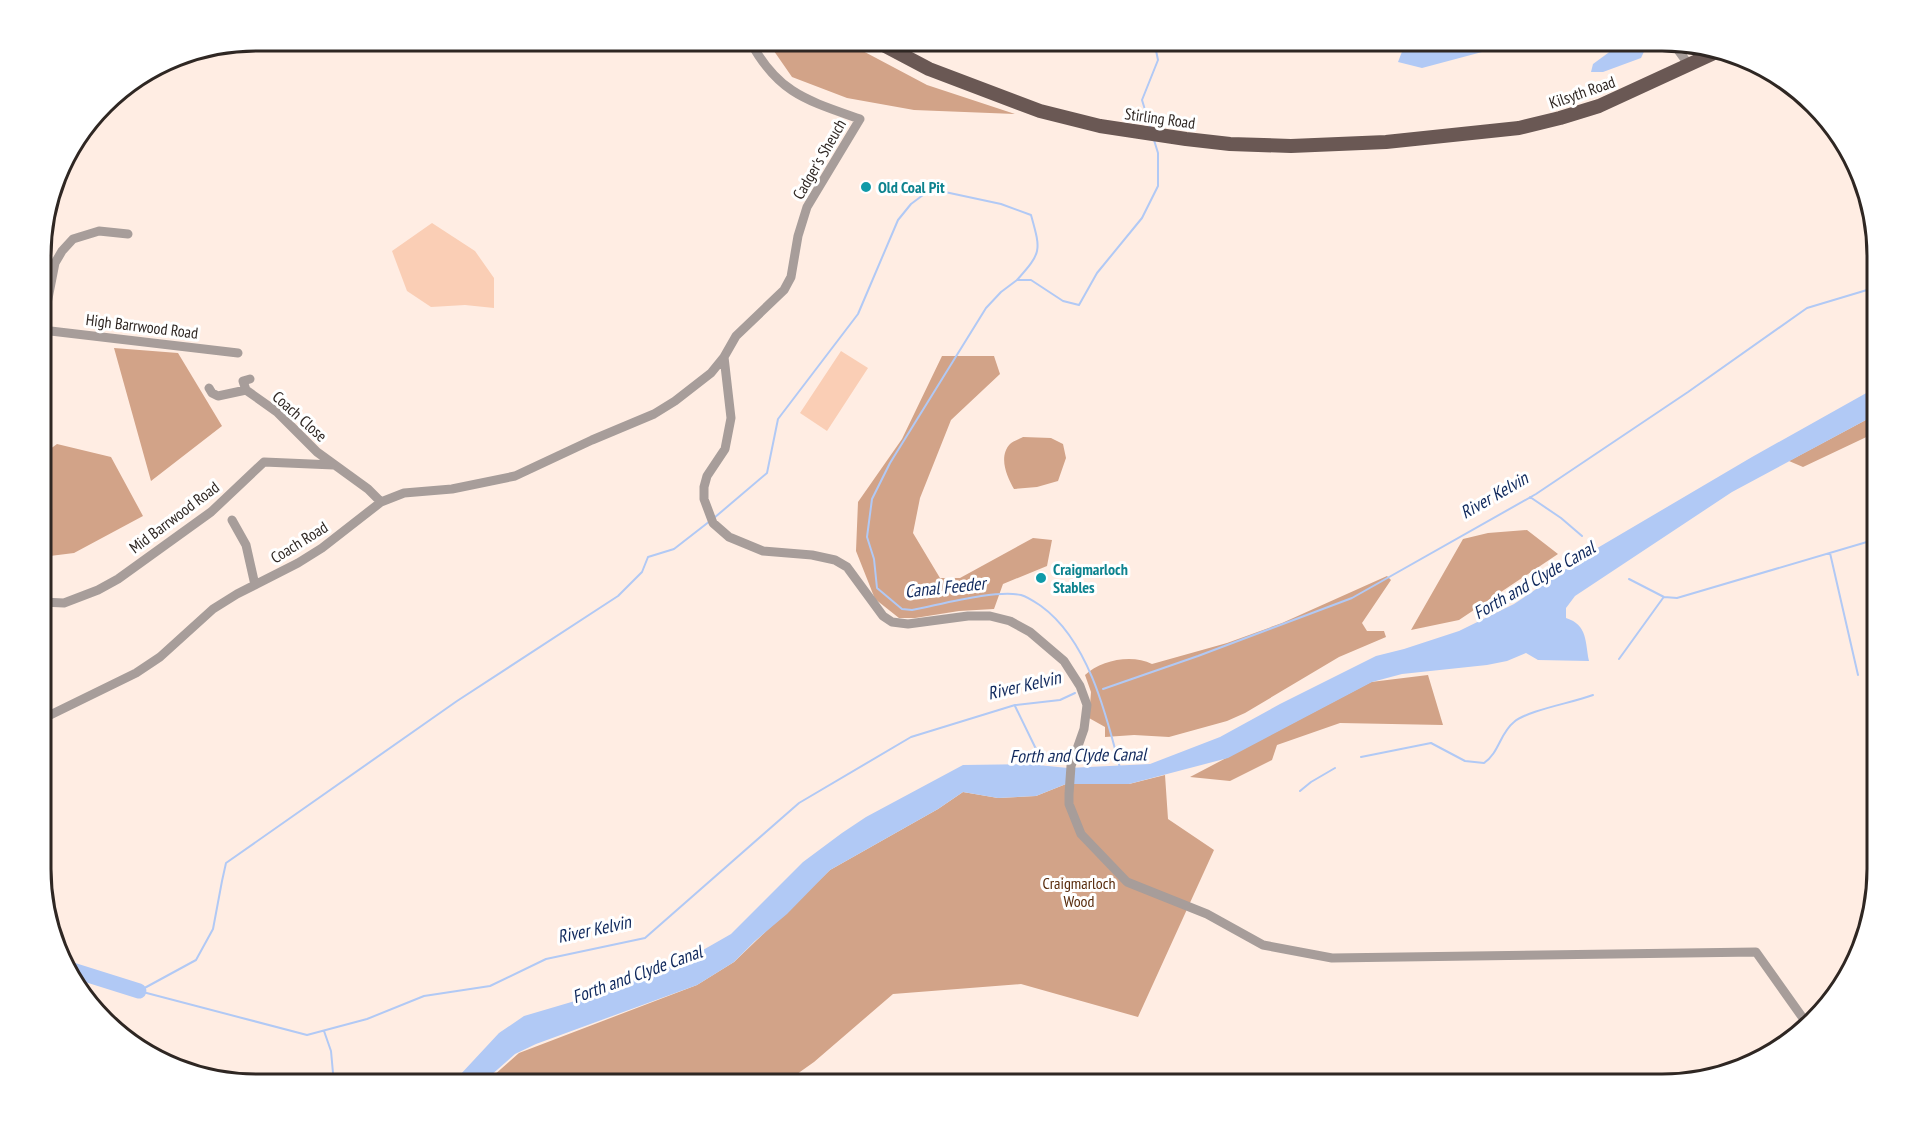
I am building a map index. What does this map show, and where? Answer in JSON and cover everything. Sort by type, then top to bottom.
[{"type":"main road","name":"Stirling Road","points":[[896,51],[929,69],[1040,111],[1100,126],[1230,144],[1291,146],[1455,136]]},
{"type":"main road","name":"Kilsyth Road","points":[[1455,136],[1519,128],[1560,118],[1622,97],[1707,56]]},
{"type":"street","name":"Cadger's Sheuch","points":[[724,357],[736,336],[776,298],[788,283],[807,207],[860,119],[822,106],[793,92],[779,82],[761,61],[756,51]]},
{"type":"street","points":[[1680,52],[1689,65]]},
{"type":"street","points":[[51,280],[54,263],[73,238],[99,231],[128,234]]},
{"type":"street","name":"High Barrwood Road","points":[[51,330],[238,353]]},
{"type":"street","points":[[724,357],[731,418],[725,448],[707,476],[704,487],[704,499],[711,519],[729,537],[763,551],[812,555],[835,560],[847,567],[883,616],[892,622],[908,624],[968,616],[990,616],[1010,621],[1030,632],[1064,661],[1080,687],[1087,705],[1084,729],[1071,766],[1069,804],[1081,834],[1127,882],[1207,914],[1263,945],[1332,958],[1756,952],[1802,1018]]},
{"type":"street","name":"Coach Road","points":[[51,715],[136,673],[160,657],[213,609],[322,548],[381,502],[404,493],[452,489],[515,476],[654,414],[711,373],[724,357]]},
{"type":"street","points":[[209,388],[218,396],[246,390],[243,381],[250,379]]},
{"type":"street","name":"Coach Close","points":[[246,390],[277,412],[317,452],[334,465]]},
{"type":"street","name":"Mid Barrwood Road","points":[[51,603],[64,603],[98,590],[118,579],[211,512],[264,462],[334,465]]},
{"type":"street","points":[[334,465],[368,489],[381,502]]},
{"type":"street","points":[[232,520],[246,545],[255,585]]},
{"type":"shaded area","points":[[432,223],[475,251],[494,278],[494,308],[465,305],[431,307],[407,291],[392,251]]},
{"type":"shaded area","points":[[841,351],[868,368],[827,431],[800,413]]},
{"type":"green space","points":[[774,51],[863,51],[927,85],[1015,114],[914,110],[847,98],[792,77]]},
{"type":"green space","points":[[114,348],[178,353],[222,426],[151,481]]},
{"type":"green space","points":[[942,356],[994,356],[1000,374],[951,420],[920,498],[913,533],[940,578],[960,578],[1033,538],[1052,540],[1047,566],[1003,584],[994,609],[899,618],[875,599],[856,551],[858,502],[902,439]]},
{"type":"green space","points":[[1867,419],[1867,437],[1803,467],[1789,461]]},
{"type":"green space","points":[[1023,437],[1051,438],[1063,444],[1066,458],[1058,481],[1037,487],[1014,489],[1006,473],[1004,461],[1006,449]]},
{"type":"green space","points":[[57,444],[111,457],[143,516],[74,553],[51,556],[51,448]]},
{"type":"green space","points":[[1527,530],[1558,554],[1459,620],[1411,630],[1463,539],[1488,533]]},
{"type":"green space","points":[[1387,576],[1391,580],[1362,623],[1367,631],[1384,631],[1386,637],[1339,657],[1245,713],[1227,721],[1169,737],[1134,735],[1105,737],[1105,727],[1089,718],[1091,692],[1085,675],[1099,666],[1126,659],[1152,664],[1227,643],[1282,623]]},
{"type":"green space","points":[[1428,675],[1443,725],[1340,723],[1277,745],[1272,760],[1230,781],[1190,777],[1371,682]]},
{"type":"green space","name":"Craigmarloch Wood","points":[[1165,775],[1168,819],[1214,850],[1138,1017],[1021,984],[893,994],[797,1074],[495,1074],[519,1053],[697,985],[734,962],[830,870],[938,809],[963,792],[998,798],[1036,796],[1066,784],[1129,784]]},
{"type":"water","points":[[1402,51],[1497,51],[1482,52],[1422,68],[1398,62]]},
{"type":"water","points":[[1610,51],[1644,51],[1641,58],[1603,72],[1591,72],[1593,64]]},
{"type":"water","points":[[1867,393],[1867,419],[1732,492],[1575,596],[1566,608],[1566,618],[1582,630],[1589,661],[1538,660],[1526,653],[1507,661],[1487,665],[1402,674],[1372,682],[1228,758],[1129,784],[1066,784],[1036,796],[998,798],[963,792],[938,809],[830,870],[787,914],[734,962],[697,985],[536,1044],[515,1054],[492,1074],[461,1074],[499,1033],[524,1016],[602,993],[689,958],[731,934],[803,862],[842,833],[866,817],[963,765],[1028,764],[1068,768],[1150,764],[1220,737],[1376,656],[1459,631],[1514,604],[1594,550]]},
{"type":"waterway","points":[[1151,129],[1142,100],[1158,60],[1156,51]]},
{"type":"waterway","points":[[714,518],[767,473],[778,419],[858,314],[898,220],[911,204],[931,189],[1001,204],[1031,215],[1037,236],[1037,251],[1031,263],[1017,280],[1031,280],[1063,301],[1079,305],[1097,273],[1142,218],[1158,186],[1158,153],[1154,140]]},
{"type":"waterway","name":"Canal Feeder","points":[[1017,280],[1001,292],[986,308],[890,463],[872,499],[867,537],[874,559],[877,588],[902,609],[912,610],[997,594],[1021,595],[1041,606],[1057,620],[1083,658],[1101,702],[1120,768]]},
{"type":"waterway","name":"River Kelvin","points":[[1103,689],[1352,598],[1536,494],[1688,392],[1807,308],[1867,290]]},
{"type":"waterway","name":"Forth and Clyde Canal","points":[[1530,497],[1561,518],[1582,536]]},
{"type":"waterway","points":[[139,991],[196,960],[213,929],[226,863],[457,701],[618,596],[642,572],[648,557],[674,549],[710,521]]},
{"type":"waterway","points":[[1629,579],[1664,597],[1677,598],[1867,542]]},
{"type":"waterway","points":[[1830,553],[1858,675]]},
{"type":"waterway","points":[[1619,659],[1663,598]]},
{"type":"waterway","name":"River Kelvin","points":[[139,991],[307,1035],[367,1019],[424,996],[490,986],[546,959],[645,938],[799,803],[911,737],[1015,705],[1060,700],[1075,693]]},
{"type":"waterway","points":[[1361,757],[1431,743],[1465,761],[1484,763],[1493,754],[1514,722],[1540,710],[1593,695]]},
{"type":"waterway","name":"Forth and Clyde Canal","points":[[1015,706],[1036,749]]},
{"type":"waterway","points":[[1300,791],[1335,768]]},
{"type":"waterway","name":"River Kelvin","points":[[79,972],[139,991]]},
{"type":"waterway","points":[[324,1031],[331,1051],[333,1074]]},
{"type":"place","name":"Old Coal Pit","points":[[866,187]]},
{"type":"place","name":"Craigmarloch Stables","points":[[1041,578]]}]
